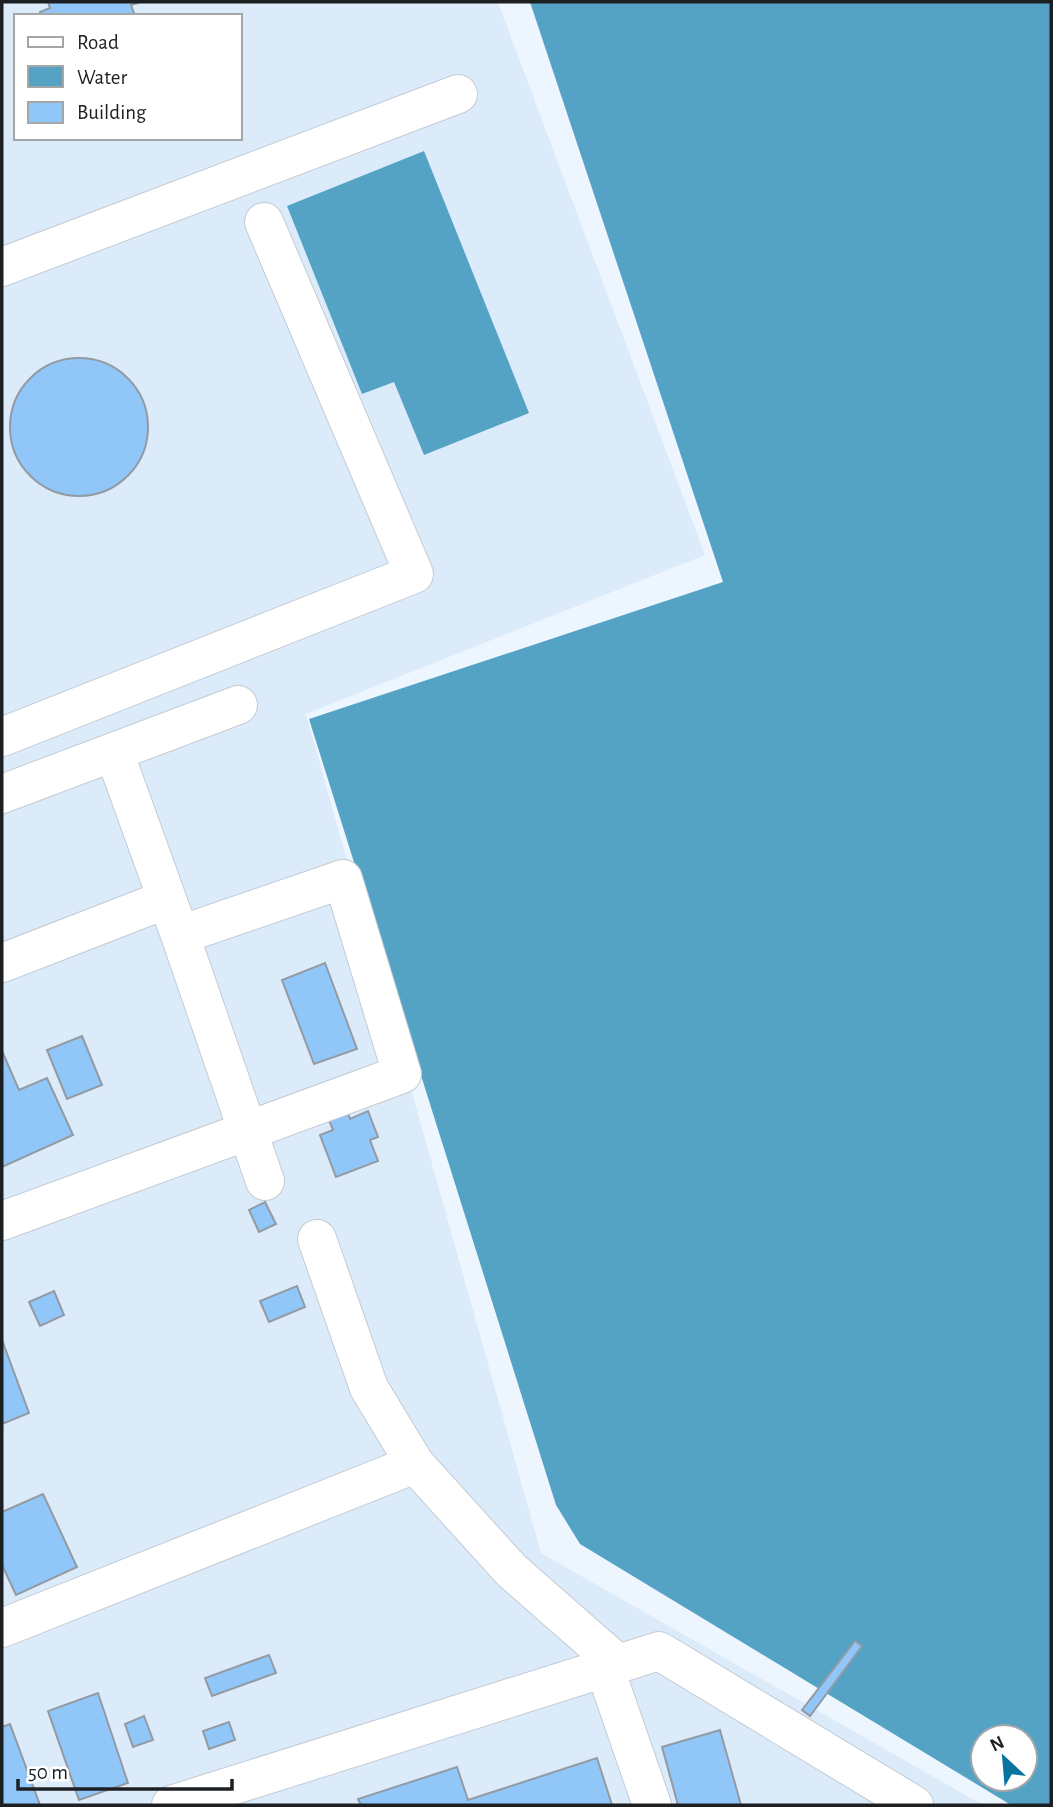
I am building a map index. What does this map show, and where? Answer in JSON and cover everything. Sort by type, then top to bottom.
[{"type":"street","points":[[2,267],[458,94]]},
{"type":"street","points":[[2,737],[414,575],[264,222]]},
{"type":"street","points":[[2,794],[238,705]]},
{"type":"street","points":[[114,752],[265,1181]]},
{"type":"street","points":[[2,1221],[402,1074],[343,879],[180,935]]},
{"type":"street","points":[[2,963],[167,899]]},
{"type":"street","points":[[317,1239],[369,1388],[415,1464],[511,1570],[611,1667],[652,1805]]},
{"type":"street","points":[[2,1628],[415,1464]]},
{"type":"street","points":[[171,1805],[659,1651],[914,1805]]},
{"type":"shaded area","points":[[2,2],[498,2],[705,555],[306,714],[541,1553],[983,1805],[2,1805]]},
{"type":"water","points":[[530,2],[1051,2],[1051,1805],[1011,1805],[991,1793],[1039,1793],[1039,1723],[969,1723],[969,1780],[580,1544],[556,1505],[309,719],[723,582]]},
{"type":"water","points":[[424,151],[529,413],[424,455],[394,382],[362,394],[287,206]]},
{"type":"building","points":[[48,2],[141,2],[131,5],[134,14],[40,14],[50,8]]},
{"type":"building","points":[[79,358],[105,363],[128,378],[143,401],[148,427],[143,453],[128,476],[105,491],[79,496],[53,491],[30,476],[15,453],[10,427],[15,401],[30,378],[53,363]]},
{"type":"building","points":[[325,963],[357,1049],[314,1064],[282,980]]},
{"type":"building","points":[[82,1036],[102,1085],[67,1099],[47,1050]]},
{"type":"building","points":[[2,1051],[19,1090],[47,1078],[73,1135],[2,1167]]},
{"type":"building","points":[[368,1111],[378,1137],[370,1140],[378,1161],[336,1177],[320,1135],[333,1130],[329,1120],[348,1113],[350,1119]]},
{"type":"building","points":[[265,1202],[276,1224],[259,1232],[249,1210]]},
{"type":"building","points":[[297,1286],[305,1307],[269,1322],[260,1301]]},
{"type":"building","points":[[54,1291],[64,1315],[40,1326],[29,1302]]},
{"type":"building","points":[[2,1340],[29,1413],[2,1424]]},
{"type":"building","points":[[43,1494],[77,1567],[16,1595],[2,1565],[2,1512]]},
{"type":"building","points":[[855,1641],[862,1646],[810,1716],[802,1710]]},
{"type":"building","points":[[269,1655],[276,1673],[212,1696],[205,1678]]},
{"type":"building","points":[[98,1693],[128,1783],[79,1800],[48,1711]]},
{"type":"building","points":[[144,1716],[153,1740],[133,1747],[125,1724]]},
{"type":"building","points":[[229,1722],[235,1740],[209,1749],[203,1731]]},
{"type":"building","points":[[10,1724],[40,1805],[2,1805],[2,1727]]},
{"type":"building","points":[[720,1730],[741,1805],[678,1805],[662,1747]]},
{"type":"building","points":[[597,1758],[612,1805],[361,1805],[358,1799],[457,1767],[468,1800]]}]
